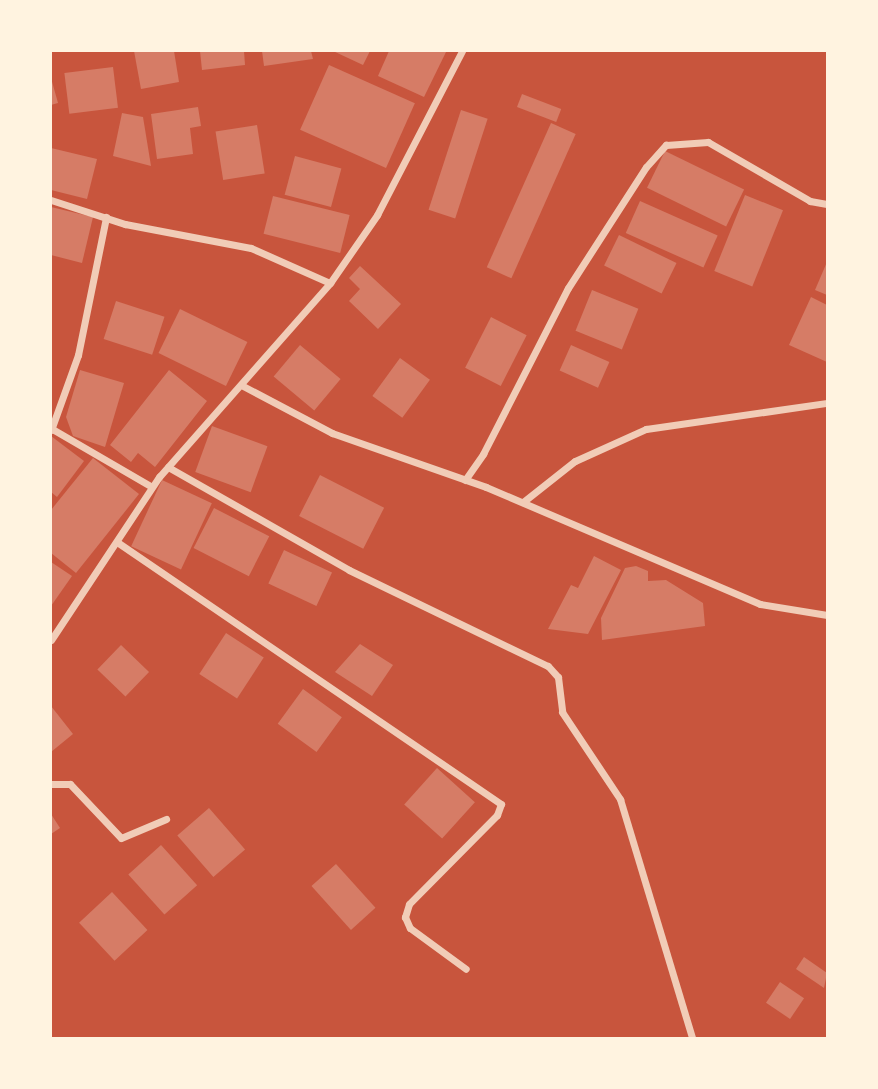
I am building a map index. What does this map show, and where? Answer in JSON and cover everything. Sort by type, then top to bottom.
[{"type":"street","points":[[51,640],[152,487],[330,284],[377,215],[462,51]]},
{"type":"street","points":[[465,480],[483,454],[568,288],[646,167],[666,145],[708,142],[810,201],[827,204]]},
{"type":"street","points":[[51,200],[106,217],[251,248],[330,284]]},
{"type":"street","points":[[106,217],[78,355],[52,430],[152,487]]},
{"type":"street","points":[[243,386],[332,433],[523,502],[760,604],[827,614]]},
{"type":"street","points":[[523,502],[575,461],[646,429],[827,403]]},
{"type":"street","points":[[168,467],[349,570],[548,666],[558,677],[562,712],[620,799],[692,1038]]},
{"type":"street","points":[[117,542],[501,804],[497,815],[409,904],[405,917],[410,928],[466,969]]},
{"type":"street","points":[[51,785],[70,784],[121,838],[166,818]]},
{"type":"building","points":[[134,51],[174,51],[179,82],[141,89]]},
{"type":"building","points":[[200,51],[244,51],[245,65],[202,70]]},
{"type":"building","points":[[262,51],[311,51],[313,59],[264,66]]},
{"type":"building","points":[[333,51],[370,51],[363,65]]},
{"type":"building","points":[[389,51],[446,52],[424,97],[378,76]]},
{"type":"building","points":[[329,65],[415,103],[386,168],[300,130]]},
{"type":"building","points":[[113,67],[118,108],[69,114],[64,73]]},
{"type":"building","points":[[51,78],[58,103],[51,105]]},
{"type":"building","points":[[522,94],[561,109],[556,122],[517,107]]},
{"type":"building","points":[[198,107],[201,126],[190,128],[193,154],[157,159],[151,114]]},
{"type":"building","points":[[461,110],[488,119],[455,219],[429,210]]},
{"type":"building","points":[[122,113],[143,117],[151,166],[113,156]]},
{"type":"building","points":[[551,123],[576,134],[511,278],[487,267]]},
{"type":"building","points":[[257,125],[265,173],[223,180],[216,132]]},
{"type":"building","points":[[51,148],[97,159],[87,199],[51,190]]},
{"type":"building","points":[[665,151],[744,190],[726,226],[647,188]]},
{"type":"building","points":[[295,156],[341,168],[331,207],[285,195]]},
{"type":"building","points":[[745,195],[783,210],[752,286],[714,271]]},
{"type":"building","points":[[273,196],[350,215],[340,253],[264,234]]},
{"type":"building","points":[[640,201],[718,236],[703,268],[626,233]]},
{"type":"building","points":[[51,207],[93,217],[82,263],[51,255]]},
{"type":"building","points":[[619,235],[677,263],[662,294],[604,266]]},
{"type":"building","points":[[827,262],[827,295],[815,290]]},
{"type":"building","points":[[360,266],[401,304],[378,329],[349,301],[360,289],[349,278]]},
{"type":"building","points":[[592,290],[638,309],[622,350],[576,331]]},
{"type":"building","points":[[811,297],[827,305],[827,362],[789,345]]},
{"type":"building","points":[[116,301],[165,317],[152,355],[104,339]]},
{"type":"building","points":[[180,309],[247,342],[226,386],[159,353]]},
{"type":"building","points":[[491,317],[527,335],[501,386],[465,368]]},
{"type":"building","points":[[300,345],[341,379],[314,410],[274,376]]},
{"type":"building","points":[[571,345],[609,362],[598,388],[560,371]]},
{"type":"building","points":[[400,358],[430,380],[402,418],[372,396]]},
{"type":"building","points":[[80,370],[124,383],[105,447],[73,436],[66,417]]},
{"type":"building","points":[[169,370],[207,401],[155,467],[138,453],[131,462],[110,445]]},
{"type":"building","points":[[212,426],[267,446],[251,492],[195,472]]},
{"type":"building","points":[[51,436],[84,461],[57,497],[51,492]]},
{"type":"building","points":[[93,458],[139,494],[76,573],[51,553],[51,510]]},
{"type":"building","points":[[320,475],[384,508],[363,549],[299,516]]},
{"type":"building","points":[[162,480],[212,503],[181,569],[131,546]]},
{"type":"building","points":[[214,508],[269,536],[249,576],[194,548]]},
{"type":"building","points":[[284,550],[332,572],[316,606],[268,584]]},
{"type":"building","points":[[594,556],[621,570],[588,634],[548,629],[571,585],[578,588]]},
{"type":"building","points":[[51,562],[72,576],[51,606]]},
{"type":"building","points":[[636,566],[648,571],[648,581],[666,580],[703,603],[705,626],[602,640],[601,618],[625,568]]},
{"type":"building","points":[[226,633],[264,658],[237,699],[199,674]]},
{"type":"building","points":[[360,644],[393,665],[372,696],[335,672]]},
{"type":"building","points":[[121,645],[149,672],[125,697],[97,669]]},
{"type":"building","points":[[303,689],[342,717],[317,752],[278,724]]},
{"type":"building","points":[[51,706],[73,734],[51,752]]},
{"type":"building","points":[[437,768],[475,802],[442,839],[404,804]]},
{"type":"building","points":[[209,808],[245,850],[213,877],[177,836]]},
{"type":"building","points":[[51,814],[60,828],[51,834]]},
{"type":"building","points":[[161,845],[197,885],[164,915],[128,874]]},
{"type":"building","points":[[336,864],[375,908],[351,930],[311,886]]},
{"type":"building","points":[[112,892],[147,930],[115,961],[79,923]]},
{"type":"building","points":[[804,957],[827,973],[824,988],[796,969]]},
{"type":"building","points":[[780,982],[804,998],[790,1019],[766,1003]]}]
